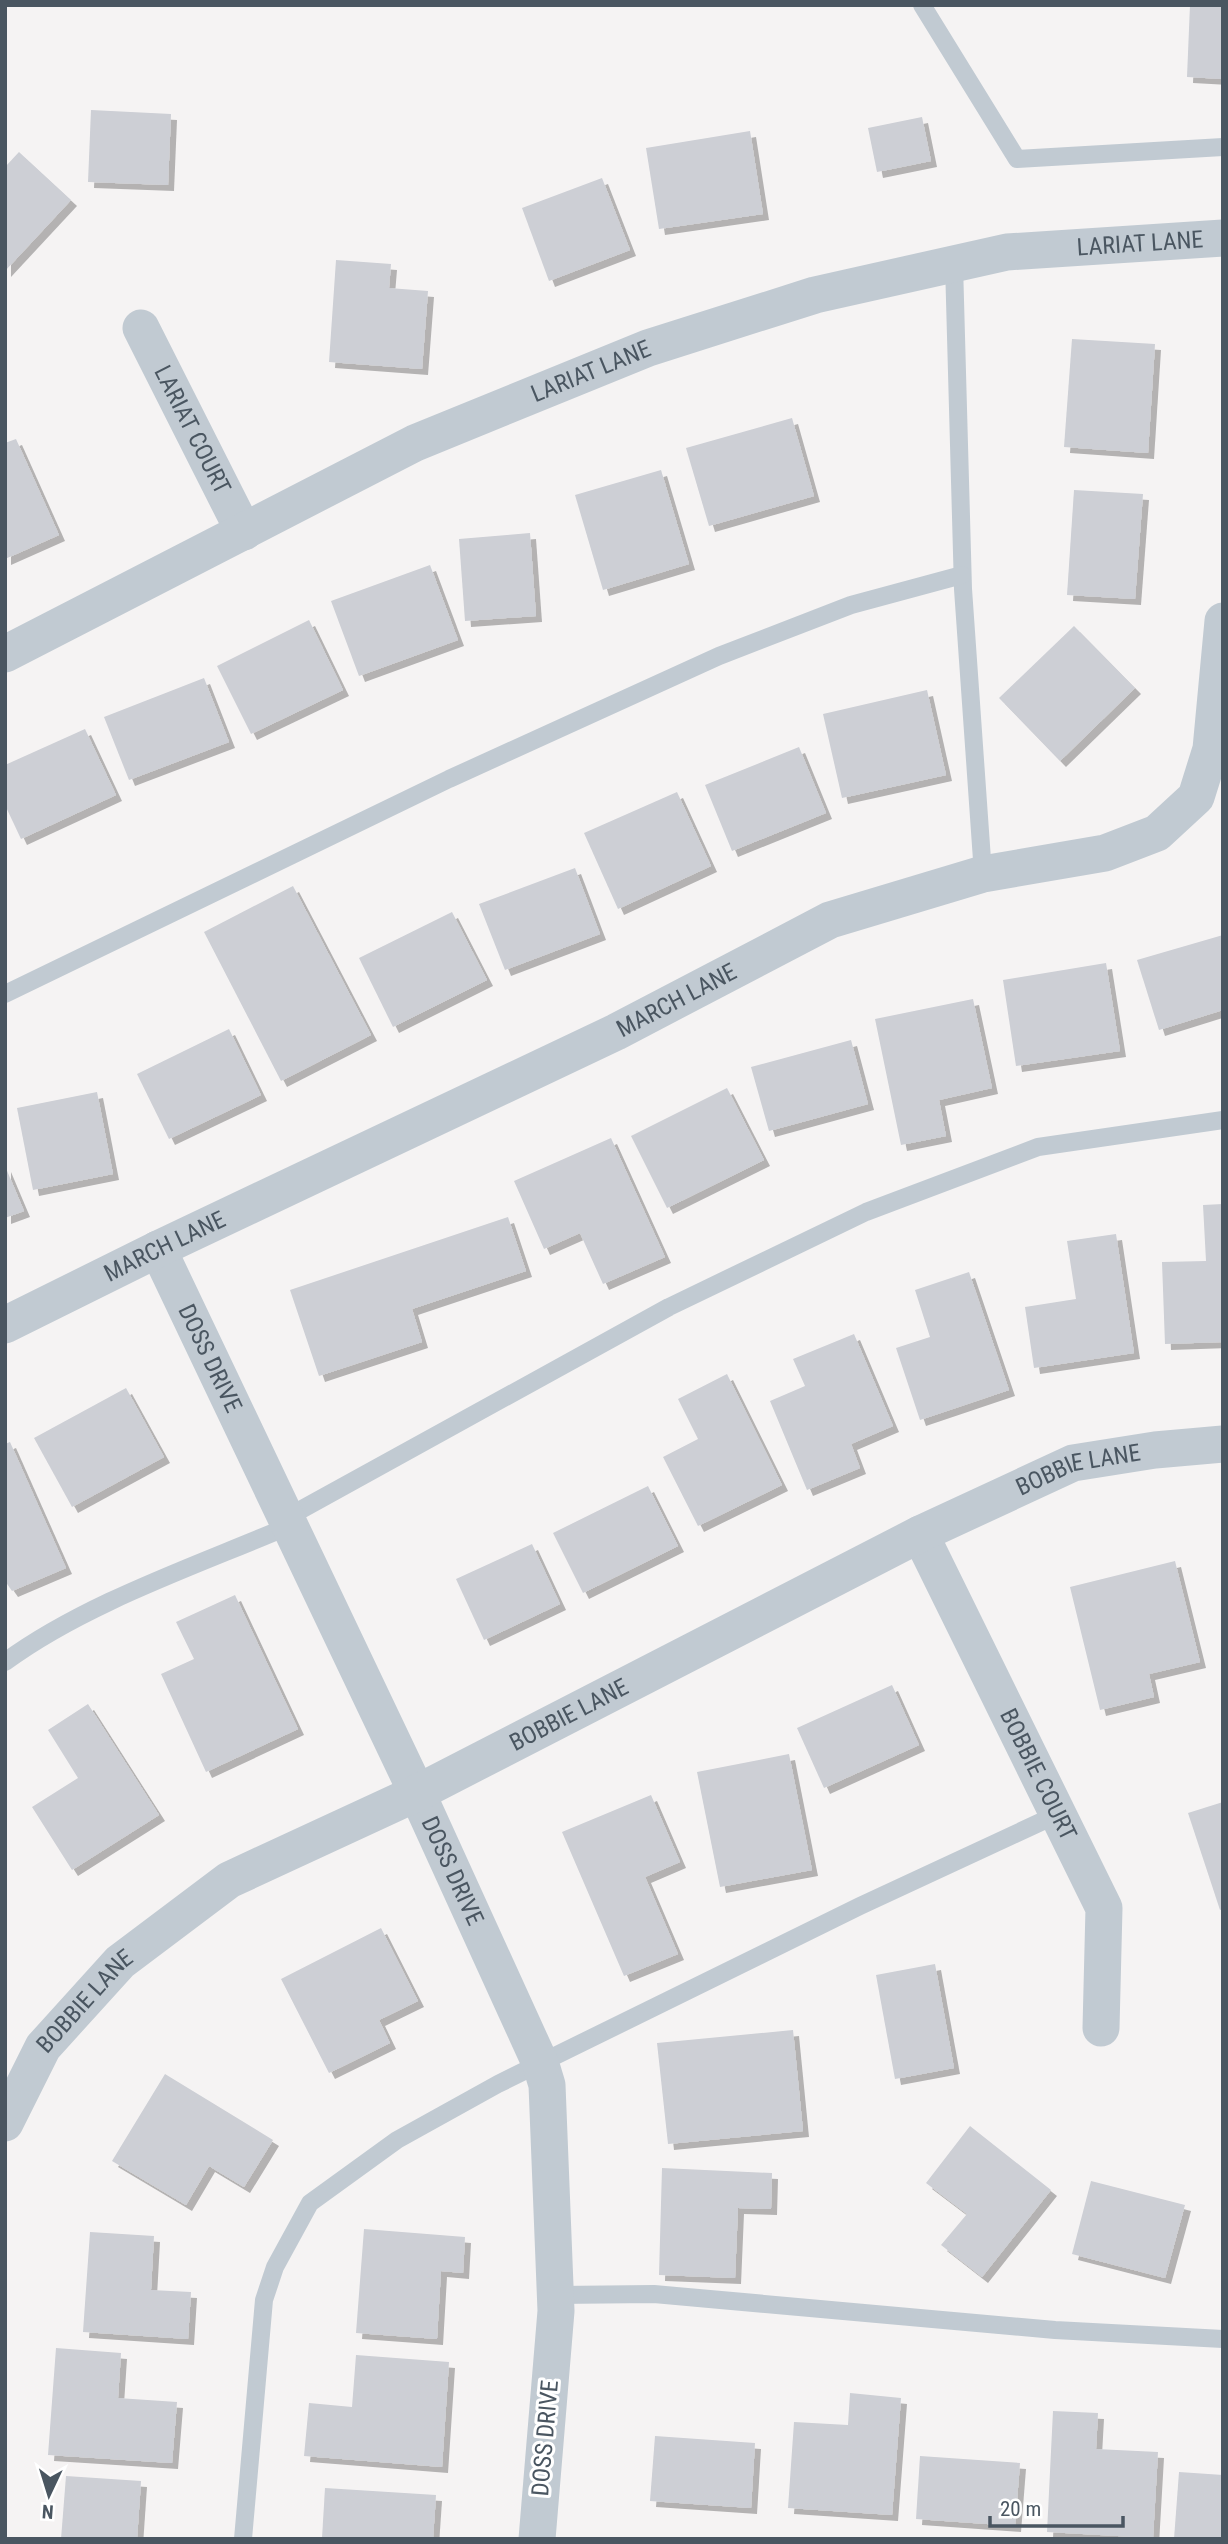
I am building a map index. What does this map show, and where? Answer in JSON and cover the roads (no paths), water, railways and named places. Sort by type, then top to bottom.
[{"type":"street","name":"LARIAT LANE","points":[[5,654],[415,443],[648,348],[815,295],[1007,252],[1223,238]]},
{"type":"street","name":"LARIAT COURT","points":[[141,328],[244,533]]},
{"type":"street","name":"MARCH LANE","points":[[5,1325],[158,1249],[616,1032],[830,920],[983,874],[1105,853],[1157,833],[1196,797],[1211,749],[1223,621]]},
{"type":"street","name":"DOSS DRIVE","points":[[158,1249],[417,1793],[541,2065],[547,2085],[556,2295],[537,2539]]},
{"type":"street","name":"BOBBIE LANE","points":[[5,2123],[43,2047],[120,1962],[229,1880],[417,1793],[920,1534],[1073,1463],[1155,1450],[1223,1444]]},
{"type":"street","name":"BOBBIE COURT","points":[[920,1534],[1104,1908],[1101,2028]]},
{"type":"lane","points":[[922,5],[1017,159],[1223,147]]},
{"type":"lane","points":[[954,264],[962,575],[983,874]]},
{"type":"lane","points":[[5,994],[449,779],[719,656],[851,606],[962,575]]},
{"type":"lane","points":[[5,1662],[27,1646],[123,1597],[288,1522],[669,1307],[866,1212],[1038,1147],[1223,1120]]},
{"type":"lane","points":[[243,2539],[264,2301],[275,2267],[310,2203],[397,2140],[498,2084],[860,1906],[1058,1814]]},
{"type":"lane","points":[[556,2295],[654,2294],[1055,2330],[1223,2339]]}]
